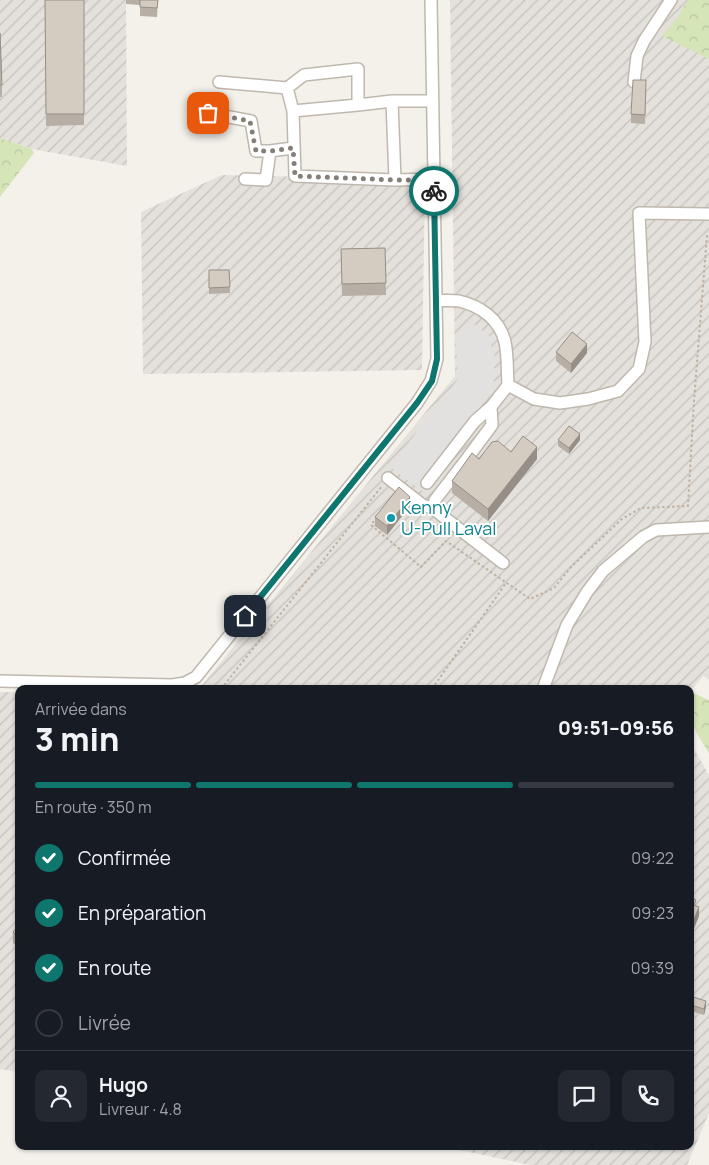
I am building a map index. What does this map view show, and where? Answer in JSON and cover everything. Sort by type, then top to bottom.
[{"type":"street","points":[[0,681],[172,685],[185,683],[196,676],[417,403],[432,381],[437,359],[431,0]]},
{"type":"street","points":[[634,82],[637,56],[644,41],[671,0]]},
{"type":"street","points":[[219,82],[287,88],[304,75],[358,69],[358,105]]},
{"type":"street","points":[[287,88],[293,111],[295,176],[434,180]]},
{"type":"street","points":[[293,111],[392,101],[433,100]]},
{"type":"street","points":[[392,101],[395,180]]},
{"type":"street","points":[[208,113],[250,121],[256,151],[293,148]]},
{"type":"street","points":[[245,179],[266,180],[270,151]]},
{"type":"street","points":[[508,385],[534,399],[560,404],[618,391],[639,369],[645,342],[639,213],[709,214]]},
{"type":"street","points":[[427,483],[475,421],[491,407],[508,385],[506,344],[495,320],[486,312],[459,301],[436,300]]},
{"type":"street","points":[[491,407],[492,424],[435,500],[434,507],[436,511],[503,563]]},
{"type":"street","points":[[388,478],[424,506],[434,507]]},
{"type":"street","points":[[544,685],[567,625],[587,592],[603,571],[643,537],[656,530],[709,527]]},
{"type":"path","points":[[379,514],[371,525],[382,532],[422,567],[446,541],[530,599],[554,588],[571,567],[594,545],[622,520],[635,512],[642,508],[688,506],[707,235]]},
{"type":"path","points":[[224,685],[388,478]]},
{"type":"path","points":[[435,685],[506,582]]},
{"type":"shaded area","points":[[0,0],[126,0],[127,166],[32,149],[0,138]]},
{"type":"shaded area","points":[[450,0],[709,0],[709,679],[703,676],[694,687],[694,685],[202,685],[455,376]]},
{"type":"shaded area","points":[[222,175],[425,179],[422,370],[143,374],[141,212]]},
{"type":"shaded area","points":[[472,323],[495,340],[491,345],[496,361],[492,366],[496,370],[493,375],[494,389],[429,476],[429,487],[425,493],[390,467],[458,379],[456,340],[459,334],[469,328]]},
{"type":"shaded area","points":[[0,692],[15,692],[15,1071],[0,1069]]},
{"type":"shaded area","points":[[694,749],[709,775],[709,1113],[694,1148]]},
{"type":"shaded area","points":[[460,1150],[693,1150],[687,1165],[530,1165]]},
{"type":"green space","points":[[688,0],[709,0],[709,59],[662,36],[677,18]]},
{"type":"green space","points":[[0,138],[32,149],[34,153],[0,197]]},
{"type":"green space","points":[[694,693],[709,700],[709,753],[694,726]]},
{"type":"building","points":[[45,0],[84,0],[84,114],[46,114]]},
{"type":"building","points":[[140,0],[158,0],[157,8],[140,7]]},
{"type":"building","points":[[0,33],[2,85],[0,85]]},
{"type":"building","points":[[633,80],[646,80],[645,115],[631,114]]},
{"type":"building","points":[[385,248],[386,283],[342,284],[341,249]]},
{"type":"building","points":[[209,270],[229,270],[230,287],[209,288]]},
{"type":"building","points":[[572,332],[587,344],[571,364],[556,352]]},
{"type":"building","points":[[569,426],[580,434],[569,448],[558,440]]},
{"type":"building","points":[[523,436],[537,447],[488,509],[452,481],[472,453],[479,459],[492,442],[498,441],[511,452]]},
{"type":"building","points":[[399,487],[410,497],[387,526],[375,517]]},
{"type":"building","points":[[694,905],[699,907],[694,919]]},
{"type":"building","points":[[694,997],[706,1001],[704,1009],[694,1006]]},
{"type":"way so far","points":[[208,113],[250,121],[256,151],[293,148],[295,176],[434,180],[434,191]]},
{"type":"place","name":"Kenny U-Pull Laval","points":[[391,518]]},
{"type":"route","points":[[245,616],[417,403],[432,381],[437,359],[434,191]]}]
